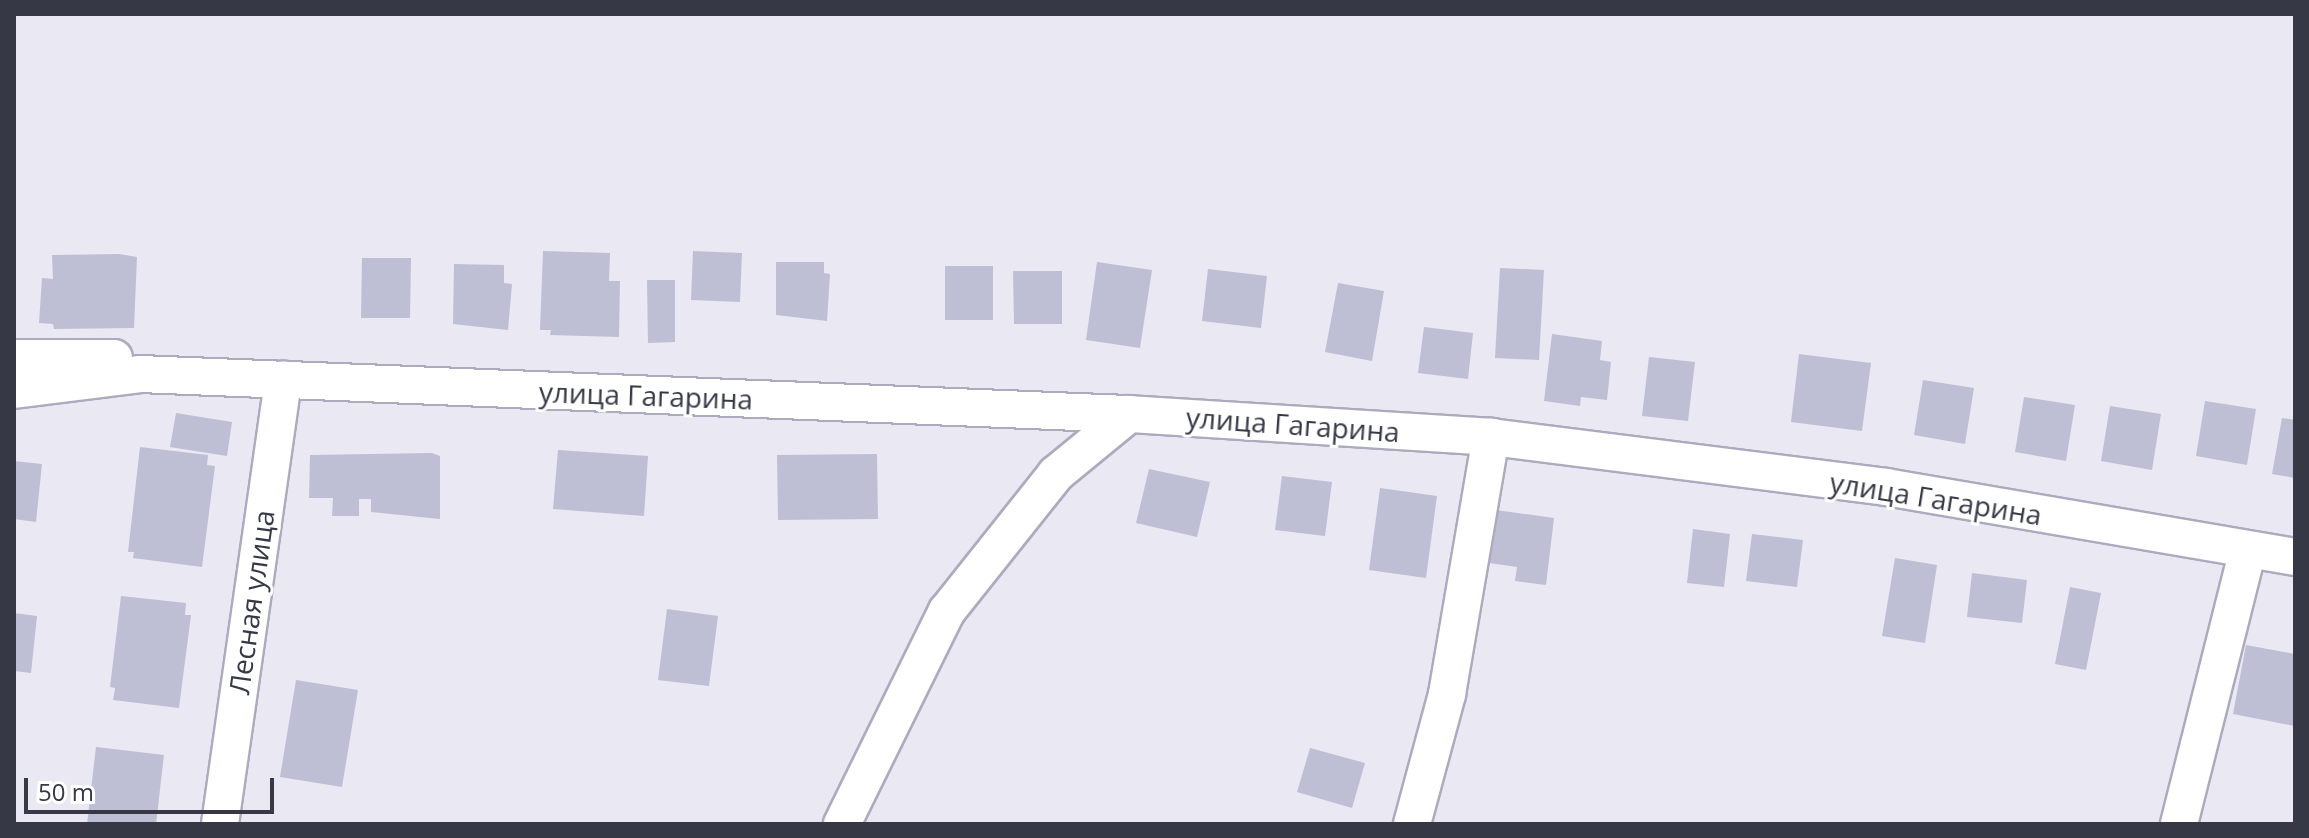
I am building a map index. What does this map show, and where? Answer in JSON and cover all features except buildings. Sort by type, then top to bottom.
[{"type":"street","points":[[14,358],[118,358],[283,379]]},
{"type":"street","points":[[14,390],[140,374],[283,379]]},
{"type":"street","name":"улица Гагарина","points":[[283,379],[1129,414],[1491,437],[1886,487],[2295,557]]},
{"type":"street","name":"Лесная улица","points":[[220,824],[283,379]]},
{"type":"street","points":[[842,824],[947,611],[1056,474],[1129,414]]},
{"type":"street","points":[[1412,824],[1447,694],[1491,437]]},
{"type":"street","points":[[2179,824],[2248,550]]}]
